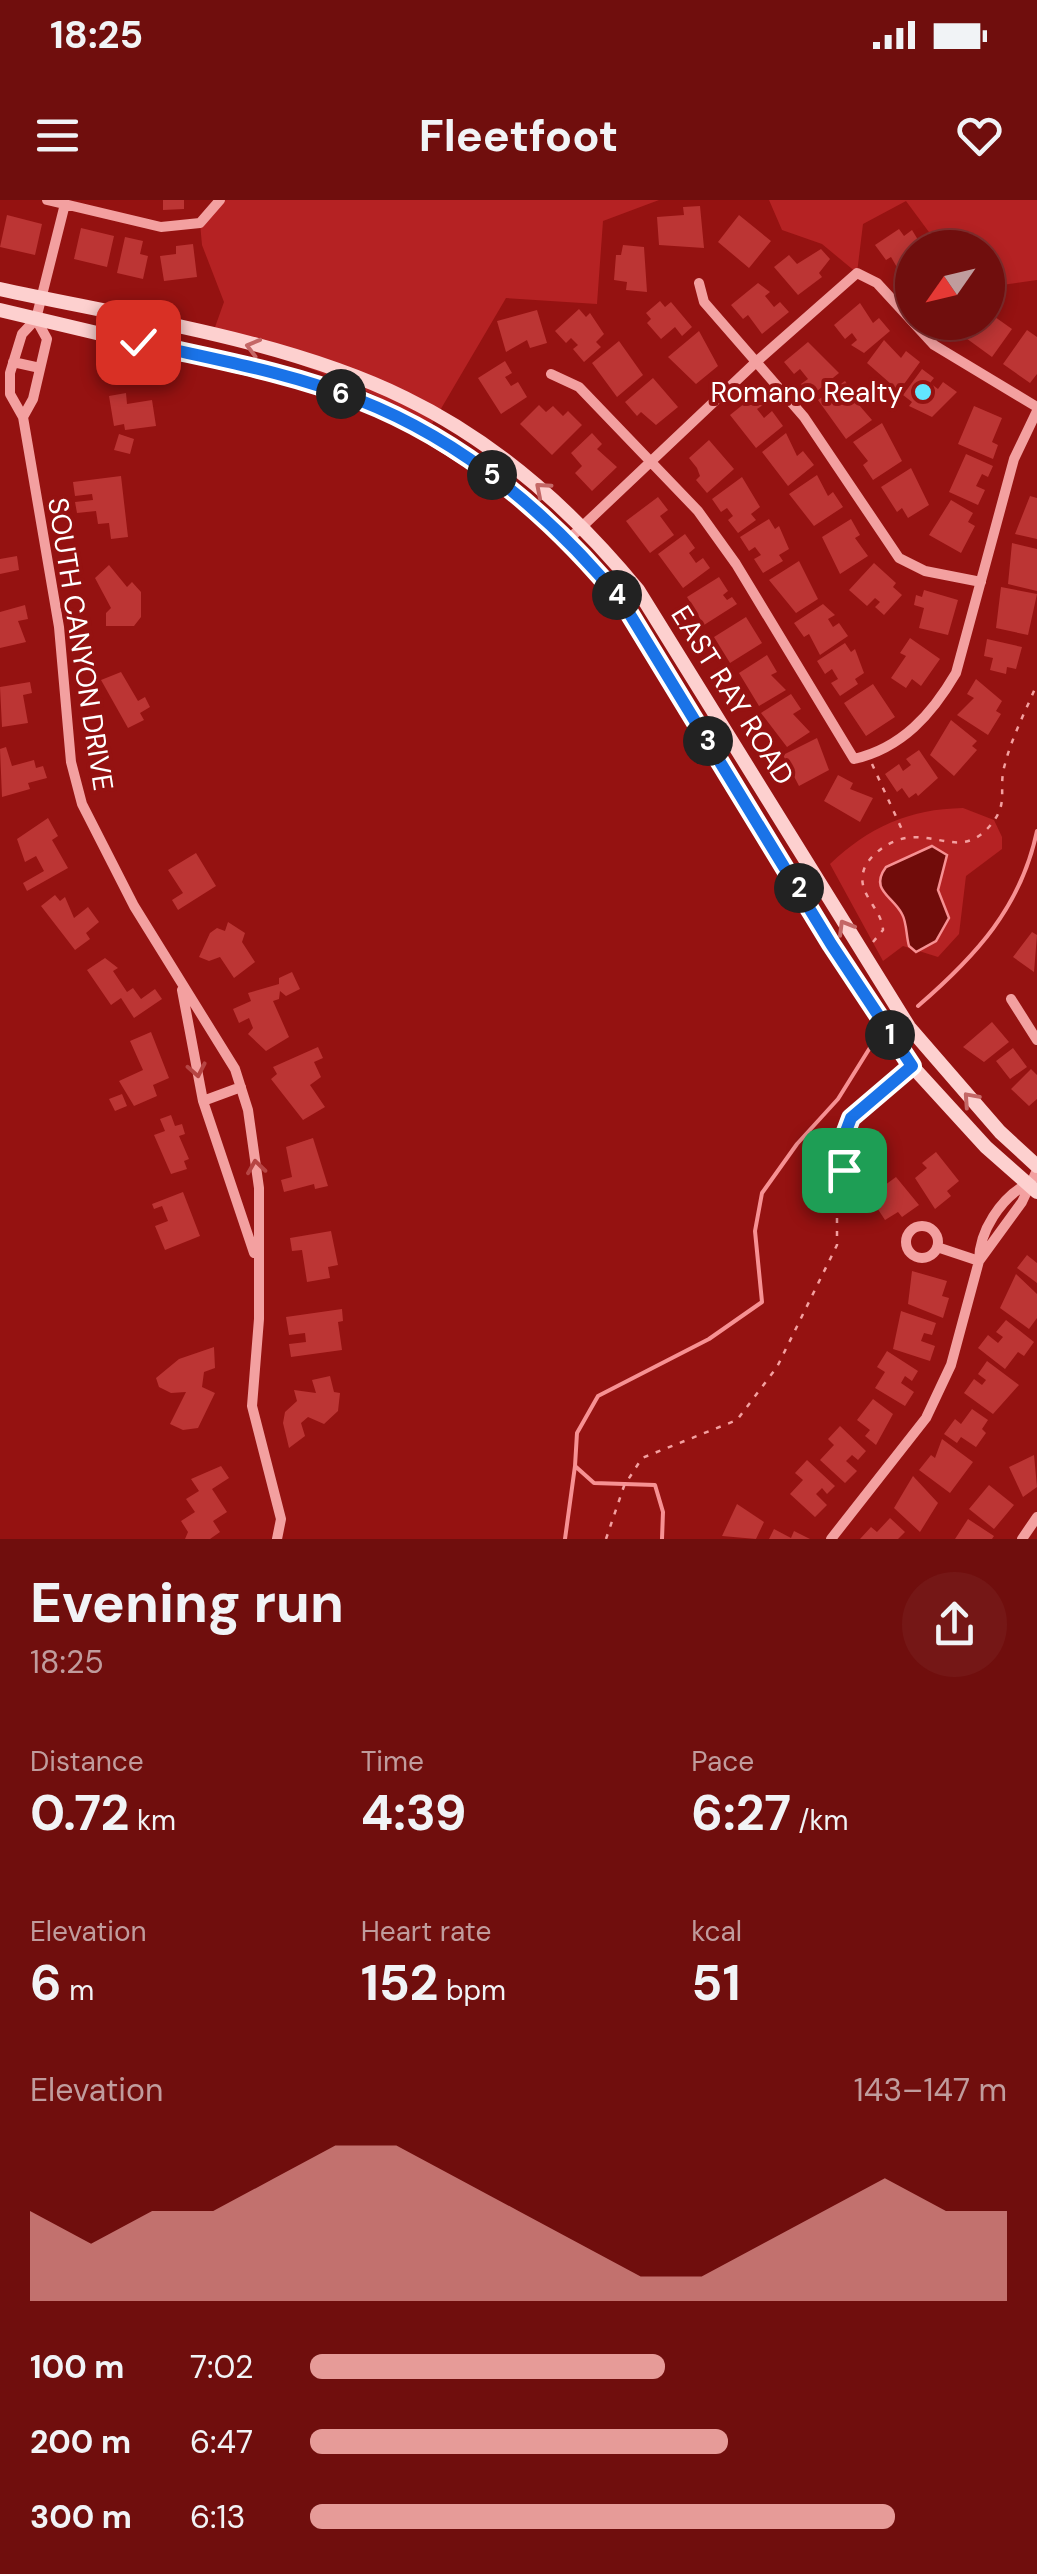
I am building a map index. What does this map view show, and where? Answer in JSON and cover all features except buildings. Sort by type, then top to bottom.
[{"type":"main road","name":"EAST RAY ROAD","points":[[0,289],[40,307],[360,400],[428,434],[487,471],[569,539],[623,603],[893,1040],[986,1147],[1034,1177]]},
{"type":"main road","name":"EAST RAY ROAD","points":[[0,310],[40,307],[246,345],[369,382],[407,398],[513,464],[583,526],[646,603],[909,1027],[1034,1177]]},
{"type":"street","points":[[47,200],[161,227],[200,223],[220,200]]},
{"type":"street","points":[[40,368],[13,362],[22,334],[40,307],[65,204]]},
{"type":"street","points":[[551,374],[579,386],[650,460],[698,511],[736,564],[854,759],[868,756],[904,736],[938,704],[956,673],[1014,459],[1037,409],[934,345],[877,283],[858,274],[756,362],[650,460],[569,539]]},
{"type":"street","points":[[699,283],[704,302],[804,416],[899,558],[925,571],[981,582]]},
{"type":"street","name":"SOUTH CANYON DRIVE","points":[[23,417],[33,400],[47,339],[40,307]]},
{"type":"street","name":"SOUTH CANYON DRIVE","points":[[13,362],[10,394],[23,417],[58,628],[71,762],[82,804],[102,850],[176,976],[204,1014],[241,1087],[259,1188],[252,1406],[281,1520],[276,1539]]},
{"type":"street","name":"SOUTH CANYON DRIVE","points":[[176,976],[185,1000],[202,1101],[258,1264]]},
{"type":"street","points":[[1012,999],[1037,1040]]},
{"type":"street","points":[[202,1101],[241,1087]]},
{"type":"street","points":[[831,1539],[900,1456],[942,1388],[979,1261],[1022,1202],[1034,1177]]},
{"type":"street","points":[[937,1248],[979,1261]]},
{"type":"street","points":[[1022,1539],[1037,1517]]},
{"type":"path","points":[[867,946],[882,930],[882,922],[864,888],[864,868],[876,853],[904,836],[962,843],[988,828],[1002,808],[1005,761],[1037,684]]},
{"type":"path","points":[[868,756],[904,836]]},
{"type":"path","points":[[606,1539],[624,1486],[642,1458],[656,1448],[724,1427],[750,1407],[777,1367],[832,1258],[837,1212],[827,1184],[848,1165],[844,1145],[851,1118],[912,1066]]},
{"type":"shaded area","points":[[220,200],[659,200],[603,221],[597,304],[506,298],[432,424],[364,390],[214,330],[224,302],[202,245],[200,223]]},
{"type":"shaded area","points":[[769,200],[1037,200],[1037,280],[1005,285],[1005,230],[927,230],[906,201],[863,224],[857,273],[822,244],[782,230]]},
{"type":"shaded area","points":[[963,808],[994,820],[1002,837],[1002,849],[966,876],[959,934],[938,957],[903,946],[883,961],[830,864],[875,830],[907,816]]},
{"type":"shaded area","points":[[932,846],[947,855],[938,890],[949,918],[936,941],[916,952],[909,946],[902,914],[881,887],[881,875],[886,867]]},
{"type":"waterway","points":[[918,1006],[977,949],[1008,907],[1030,858],[1037,831]]},
{"type":"waterway","points":[[662,1539],[663,1512],[655,1485],[594,1483],[575,1466],[577,1433],[598,1396],[709,1339],[762,1302],[755,1231],[762,1193],[797,1144],[838,1099],[876,1038]]},
{"type":"waterway","points":[[565,1539],[575,1466]]},
{"type":"place","name":"Romano Realty","points":[[923,392]]},
{"type":"route","points":[[138,342],[320,386],[396,416],[503,483],[569,539],[596,570],[623,603],[831,944],[912,1066],[851,1118],[845,1134],[848,1165],[844,1170]]}]
